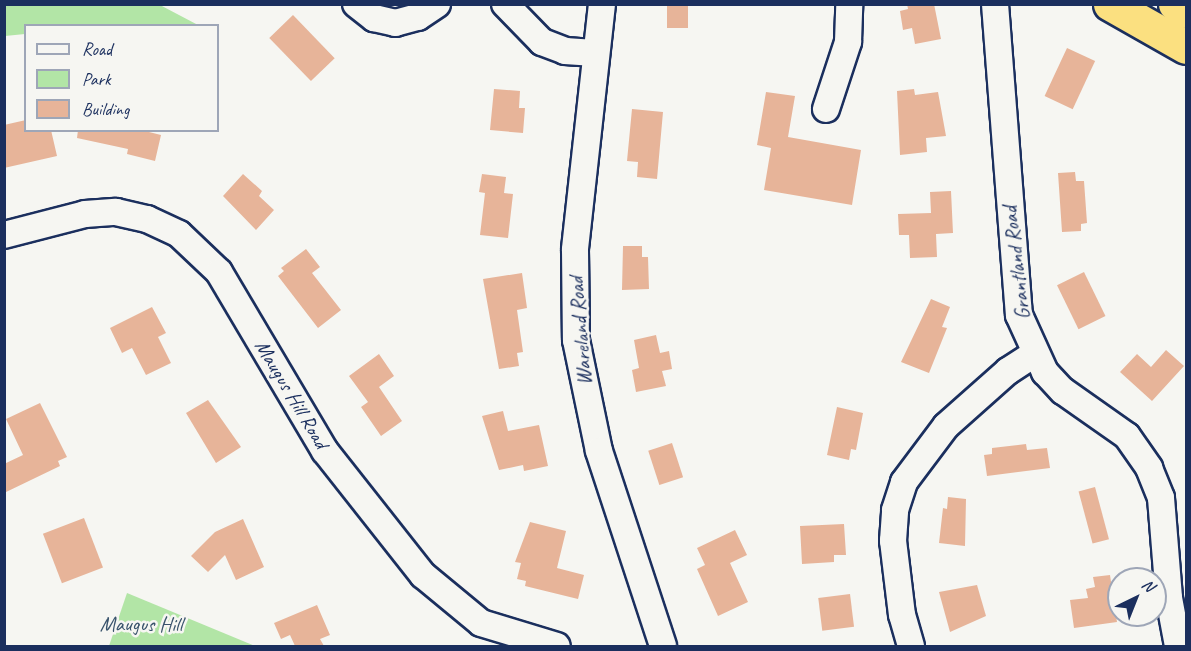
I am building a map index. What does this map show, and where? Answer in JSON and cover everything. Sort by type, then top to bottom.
[{"type":"highway","points":[[1110,4],[1186,48]]},
{"type":"highway","points":[[1175,4],[1186,11]]},
{"type":"street","points":[[356,4],[374,18],[395,23],[418,17],[437,4]]},
{"type":"street","points":[[505,4],[542,42],[565,51],[595,53]]},
{"type":"street","name":"Wareland Road","points":[[602,4],[575,250],[576,340],[586,398],[604,467],[663,646]]},
{"type":"street","points":[[826,109],[848,42],[849,4]]},
{"type":"street","name":"Grantland Road","points":[[995,4],[1014,287],[1019,315],[1034,354],[1063,391],[1127,436],[1149,468],[1161,498],[1169,597],[1178,646]]},
{"type":"street","name":"Maugus Hill Road","points":[[4,235],[85,214],[116,212],[147,219],[179,234],[219,272],[325,451],[355,494],[423,574],[453,603],[482,623],[557,646]]},
{"type":"street","points":[[911,646],[899,595],[892,541],[895,510],[904,482],[946,426],[1001,376],[1034,354]]},
{"type":"green space","points":[[5,4],[160,5],[196,24],[24,24],[24,34],[5,36]]},
{"type":"green space","name":"Maugus Hill","points":[[127,593],[255,646],[109,646]]},
{"type":"building","points":[[667,4],[688,4],[688,28],[667,28]]},
{"type":"building","points":[[907,4],[934,4],[941,39],[915,44],[912,28],[903,30],[900,11],[908,9]]},
{"type":"building","points":[[293,15],[335,58],[311,81],[269,38]]},
{"type":"building","points":[[1067,48],[1095,61],[1073,109],[1045,96]]},
{"type":"building","points":[[494,89],[520,91],[519,108],[525,108],[523,133],[490,130]]},
{"type":"building","points":[[914,89],[915,95],[938,92],[946,136],[926,138],[927,152],[900,155],[897,91]]},
{"type":"building","points":[[766,92],[795,96],[788,137],[861,150],[852,205],[764,190],[771,148],[757,145]]},
{"type":"building","points":[[632,109],[663,112],[657,179],[637,177],[638,162],[627,161]]},
{"type":"building","points":[[24,120],[24,132],[51,132],[57,156],[4,168],[4,125]]},
{"type":"building","points":[[78,132],[149,132],[161,135],[155,161],[127,154],[128,149],[77,138]]},
{"type":"building","points":[[1075,172],[1076,181],[1084,181],[1087,223],[1081,224],[1081,231],[1062,232],[1058,173]]},
{"type":"building","points":[[243,174],[262,191],[259,196],[274,210],[256,230],[223,196]]},
{"type":"building","points":[[482,174],[506,177],[504,193],[513,194],[508,238],[480,235],[485,193],[479,192]]},
{"type":"building","points":[[951,191],[953,233],[936,234],[937,257],[910,258],[909,235],[899,235],[898,214],[931,213],[930,192]]},
{"type":"building","points":[[623,246],[642,246],[642,257],[648,257],[649,289],[622,290]]},
{"type":"building","points":[[306,249],[320,267],[312,273],[341,310],[318,328],[278,276],[284,271],[281,268]]},
{"type":"building","points":[[1084,272],[1105,316],[1079,329],[1057,285]]},
{"type":"building","points":[[522,273],[527,308],[517,310],[523,352],[517,353],[519,366],[499,369],[483,279]]},
{"type":"building","points":[[931,299],[950,307],[942,327],[947,328],[929,373],[901,362]]},
{"type":"building","points":[[152,307],[166,333],[158,337],[171,363],[146,375],[132,348],[122,353],[110,328]]},
{"type":"building","points":[[656,335],[660,353],[669,351],[672,369],[662,371],[666,386],[636,392],[632,370],[639,368],[634,340]]},
{"type":"building","points":[[1166,350],[1184,366],[1152,401],[1120,372],[1137,354],[1151,367]]},
{"type":"building","points":[[379,354],[394,376],[379,387],[402,421],[381,436],[361,407],[368,402],[349,376]]},
{"type":"building","points":[[208,400],[241,447],[216,463],[186,413]]},
{"type":"building","points":[[40,403],[67,457],[58,461],[60,466],[4,493],[4,464],[23,455],[6,419]]},
{"type":"building","points":[[837,407],[863,413],[856,450],[851,449],[849,460],[827,455]]},
{"type":"building","points":[[503,411],[508,431],[539,425],[548,466],[524,471],[523,465],[499,470],[482,416]]},
{"type":"building","points":[[672,443],[683,477],[659,485],[648,451]]},
{"type":"building","points":[[1026,444],[1027,450],[1047,448],[1050,468],[987,476],[984,455],[992,454],[992,448]]},
{"type":"building","points":[[1095,487],[1109,539],[1093,544],[1079,491]]},
{"type":"building","points":[[948,497],[966,499],[965,546],[939,543],[943,508],[947,509]]},
{"type":"building","points":[[84,518],[103,567],[62,583],[43,534]]},
{"type":"building","points":[[243,519],[264,567],[236,580],[225,555],[208,572],[191,556],[215,532]]},
{"type":"building","points":[[530,522],[566,531],[557,568],[584,575],[578,599],[525,586],[526,581],[517,579],[521,563],[515,562]]},
{"type":"building","points":[[844,524],[846,555],[834,555],[834,562],[802,564],[800,526]]},
{"type":"building","points":[[735,530],[747,555],[730,563],[748,602],[718,616],[697,569],[705,565],[697,548]]},
{"type":"building","points":[[1107,575],[1107,623],[1074,628],[1070,600],[1088,598],[1086,589],[1095,587],[1093,577]]},
{"type":"building","points":[[977,585],[986,616],[950,632],[939,592]]},
{"type":"building","points":[[850,594],[854,627],[822,631],[818,598]]},
{"type":"building","points":[[317,605],[330,635],[320,639],[324,646],[295,646],[290,635],[281,639],[274,623]]}]
